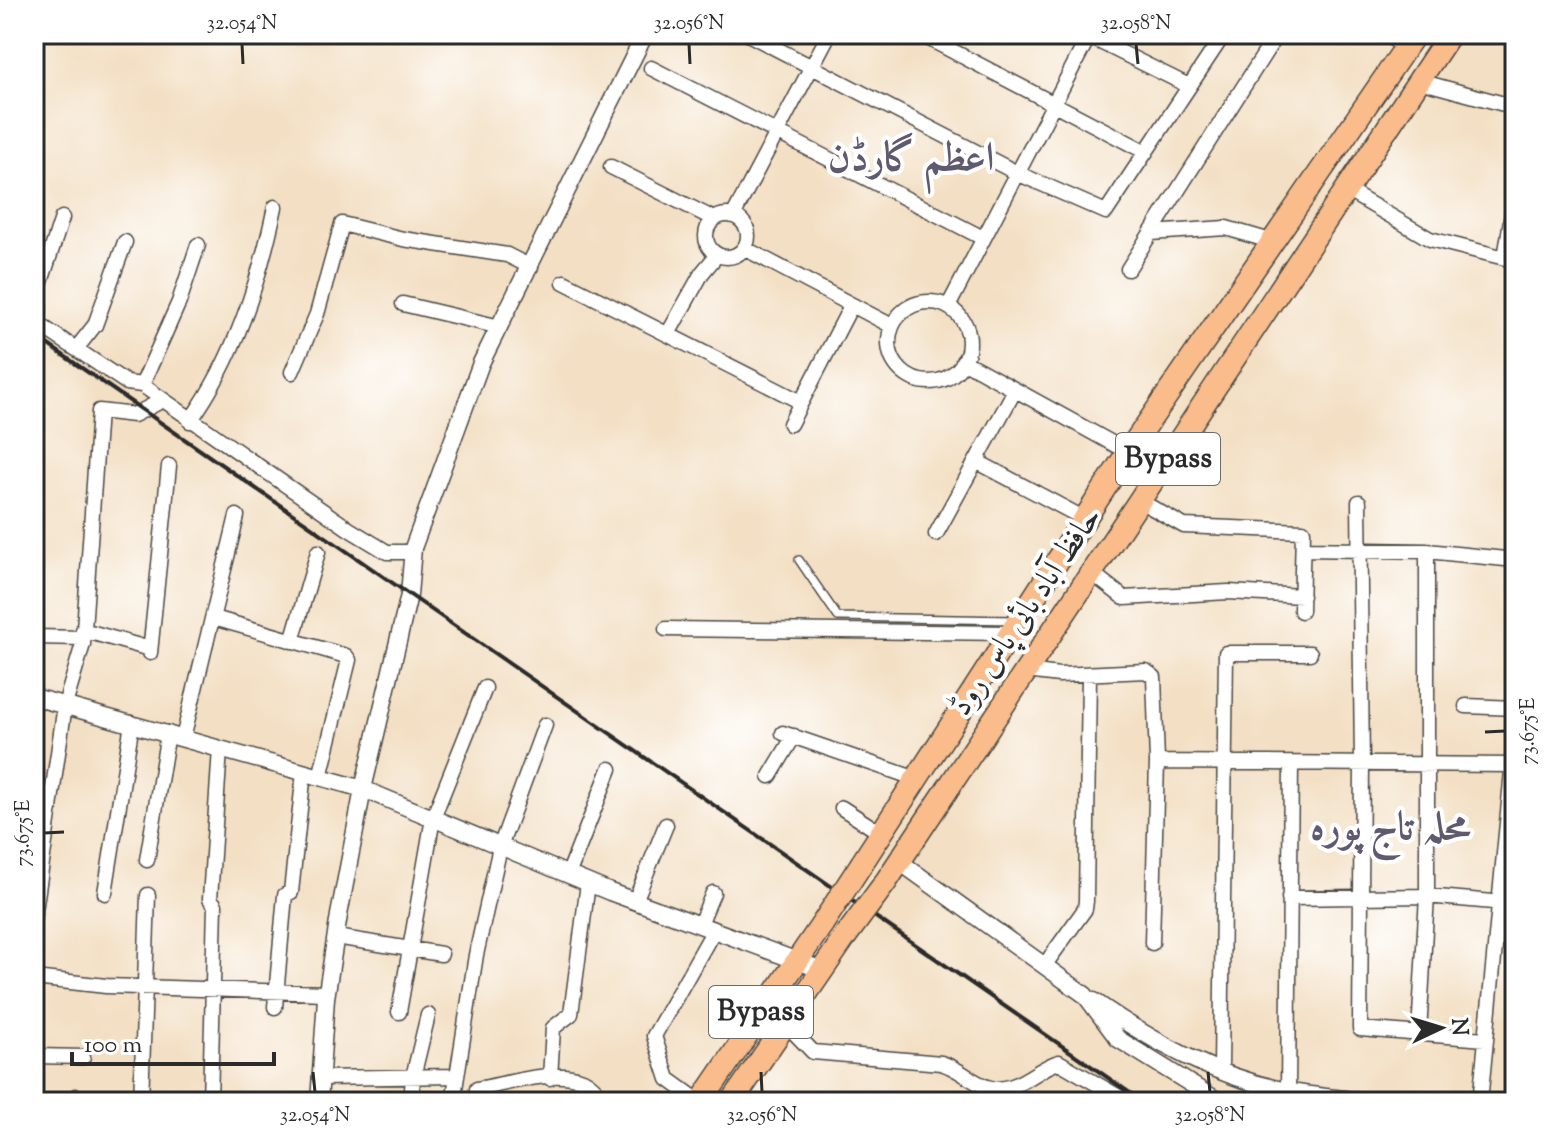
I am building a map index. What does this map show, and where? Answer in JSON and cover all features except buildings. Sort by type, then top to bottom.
[{"type":"highway","name":"حافظ آباد بائی پاس روڈ","points":[[732,1102],[900,862],[1450,34]]},
{"type":"highway","name":"حافظ آباد بائی پاس روڈ","points":[[701,1102],[882,834],[1128,452],[1410,40]]},
{"type":"street","points":[[319,1102],[327,993],[336,937],[363,789],[409,595],[412,552],[481,363],[645,34]]},
{"type":"street","points":[[748,34],[1017,173],[1106,212],[1224,34]]},
{"type":"street","points":[[733,216],[829,34]]},
{"type":"street","points":[[920,34],[1146,152]]},
{"type":"street","points":[[1385,34],[1410,40]]},
{"type":"street","points":[[948,307],[1088,35],[1189,86]]},
{"type":"street","points":[[1128,269],[1270,45]]},
{"type":"street","points":[[651,68],[776,135],[983,238]]},
{"type":"street","points":[[1419,81],[1515,107]]},
{"type":"street","points":[[611,167],[714,219],[733,216]]},
{"type":"street","points":[[1348,191],[1430,239],[1510,260],[1515,194]]},
{"type":"street","points":[[190,421],[209,395],[261,276],[275,207]]},
{"type":"street","points":[[714,219],[705,236],[710,249],[717,255],[734,256],[744,248],[747,229],[733,216]]},
{"type":"street","points":[[62,218],[39,288],[39,313],[34,320],[127,383],[142,385],[190,421],[387,552],[412,552]]},
{"type":"street","points":[[292,372],[317,314],[342,224],[403,239],[507,255],[531,267]]},
{"type":"street","points":[[1151,233],[1226,228],[1274,242]]},
{"type":"street","points":[[76,349],[95,325],[125,242]]},
{"type":"street","points":[[142,385],[179,302],[198,245]]},
{"type":"street","points":[[744,248],[892,326]]},
{"type":"street","points":[[668,334],[702,273],[717,255]]},
{"type":"street","points":[[564,282],[801,402]]},
{"type":"street","points":[[933,302],[948,307],[959,317],[967,331],[968,346],[963,361],[953,373],[940,380],[924,381],[909,377],[890,353],[892,326],[904,311],[917,304],[933,302]]},
{"type":"street","points":[[403,304],[500,327]]},
{"type":"street","points":[[790,424],[851,306]]},
{"type":"street","points":[[963,361],[1128,452]]},
{"type":"street","points":[[34,420],[37,377]]},
{"type":"street","points":[[936,534],[1015,390]]},
{"type":"street","points":[[34,918],[65,705],[83,634],[99,411],[134,415],[163,400]]},
{"type":"street","points":[[976,461],[1085,519]]},
{"type":"street","points":[[34,637],[83,634],[150,651],[169,466]]},
{"type":"street","points":[[1092,573],[1124,598],[1228,592],[1302,603],[1303,531],[1184,526],[1140,501]]},
{"type":"street","points":[[1359,502],[1362,764],[1360,1029],[1485,1039]]},
{"type":"street","points":[[147,860],[175,736],[214,618],[237,516]]},
{"type":"street","points":[[1304,549],[1427,551],[1515,560]]},
{"type":"street","points":[[1419,1033],[1427,896],[1427,551]]},
{"type":"street","points":[[292,641],[318,552]]},
{"type":"street","points":[[214,618],[346,656],[349,660],[312,775],[291,892],[285,895],[275,1007]]},
{"type":"street","points":[[666,629],[1016,627]]},
{"type":"street","points":[[1221,1070],[1222,764],[1226,653],[1310,653]]},
{"type":"street","points":[[1027,671],[1089,674],[1151,672],[1157,762],[1152,943]]},
{"type":"street","points":[[1044,966],[1085,909],[1089,674]]},
{"type":"street","points":[[399,1012],[433,818],[485,688]]},
{"type":"street","points":[[34,697],[363,789],[588,883],[822,970]]},
{"type":"street","points":[[1466,706],[1515,708]]},
{"type":"street","points":[[105,893],[132,723]]},
{"type":"street","points":[[453,1102],[476,955],[500,847],[545,725]]},
{"type":"street","points":[[770,776],[788,734],[917,779]]},
{"type":"street","points":[[1480,1102],[1515,740]]},
{"type":"street","points":[[210,1102],[215,905],[210,899],[220,749]]},
{"type":"street","points":[[1157,762],[1513,765]]},
{"type":"street","points":[[1288,1092],[1291,764]]},
{"type":"street","points":[[568,875],[610,769]]},
{"type":"street","points":[[842,808],[882,834]]},
{"type":"street","points":[[635,901],[666,825]]},
{"type":"street","points":[[900,862],[1085,995],[1179,1055],[1244,1080],[1288,1092],[1378,1102]]},
{"type":"street","points":[[550,1078],[553,1028],[571,1014],[588,883]]},
{"type":"street","points":[[701,1102],[668,1079],[654,1036],[707,927],[713,893]]},
{"type":"street","points":[[141,1102],[148,987],[148,895]]},
{"type":"street","points":[[1289,898],[1427,896],[1515,904]]},
{"type":"street","points":[[336,937],[441,954]]},
{"type":"street","points":[[34,978],[148,987],[327,993]]},
{"type":"street","points":[[1085,995],[1118,1039],[1220,1102]]},
{"type":"street","points":[[411,1102],[413,1077],[428,1015]]},
{"type":"street","points":[[785,1023],[813,1052],[941,1063],[956,1067],[989,1088],[1016,1085],[1059,1062],[1126,1101]]},
{"type":"street","points":[[34,1056],[83,1057]]},
{"type":"street","points":[[320,1078],[457,1076]]},
{"type":"street","points":[[477,1089],[550,1078],[587,1081],[606,1102]]},
{"type":"lane","points":[[799,560],[838,617],[1016,627]]},
{"type":"railway","points":[[34,335],[1143,1102]]},
{"type":"district","name":"اعظم گارڈن","points":[[911,160]]},
{"type":"district","name":"محلہ تاج پورہ","points":[[1390,829]]}]
